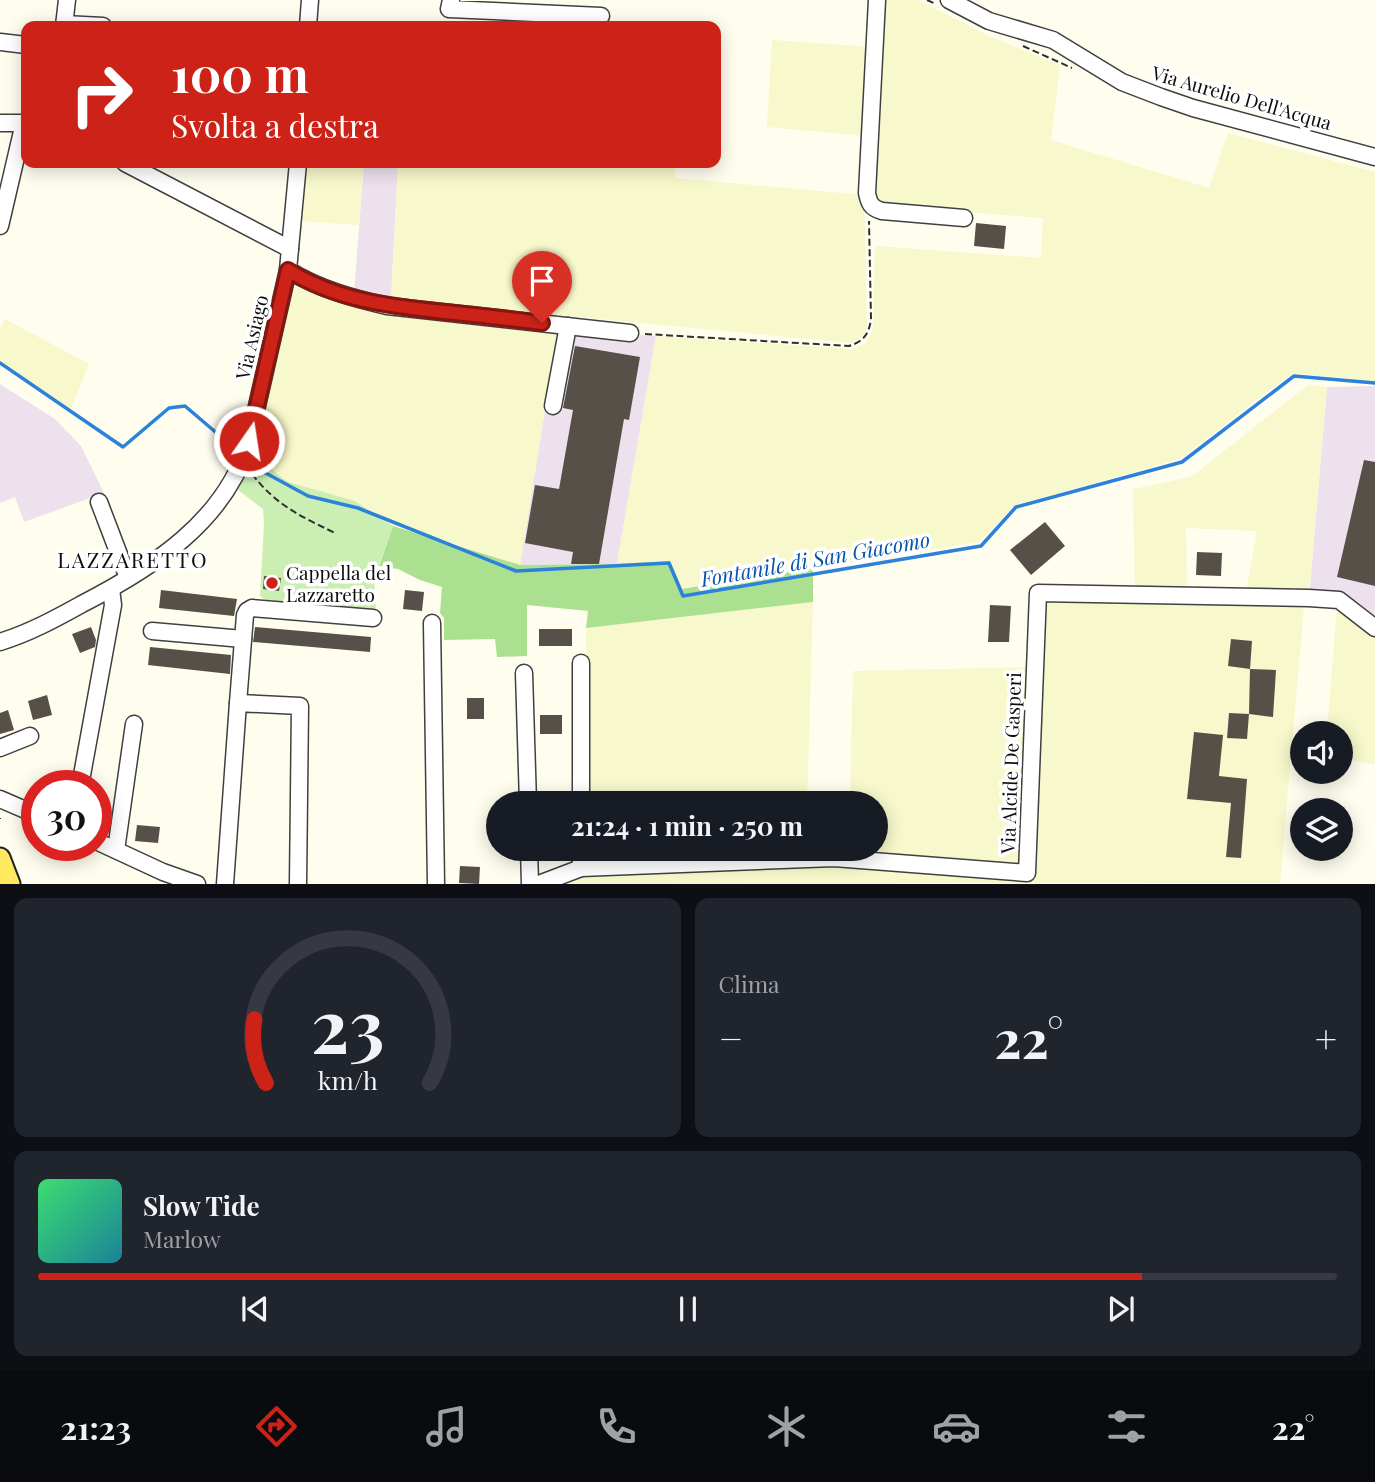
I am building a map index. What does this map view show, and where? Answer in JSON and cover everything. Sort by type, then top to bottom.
[{"type":"main road","points":[[0,858],[10,884]]},
{"type":"street","points":[[64,21],[67,0]]},
{"type":"street","points":[[308,21],[310,0]]},
{"type":"street","points":[[451,0],[449,9],[601,16]]},
{"type":"street","points":[[877,0],[867,193],[869,203],[882,211],[964,218]]},
{"type":"street","name":"Via Aurelio Dell'Acqua","points":[[949,0],[989,21],[1053,40],[1122,82],[1161,97],[1375,157]]},
{"type":"street","points":[[0,42],[21,44]]},
{"type":"street","points":[[0,123],[21,123]]},
{"type":"street","points":[[0,226],[21,139]]},
{"type":"street","points":[[135,168],[290,249]]},
{"type":"street","name":"Via Asiago","points":[[0,642],[40,627],[111,589],[168,553],[189,535],[240,469],[249,441],[288,270],[298,168]]},
{"type":"street","points":[[288,270],[321,288],[387,306],[630,333]]},
{"type":"street","points":[[553,406],[568,326]]},
{"type":"street","points":[[99,502],[128,578]]},
{"type":"street","points":[[83,770],[113,605],[111,589]]},
{"type":"street","name":"Via Alcide De Gasperi","points":[[539,884],[581,868],[834,858],[1027,873],[1038,593],[1339,600],[1375,628]]},
{"type":"street","points":[[225,884],[247,611],[252,607],[373,618]]},
{"type":"street","points":[[432,623],[436,884]]},
{"type":"street","points":[[152,631],[243,639]]},
{"type":"street","points":[[581,663],[581,791]]},
{"type":"street","points":[[524,673],[528,791]]},
{"type":"street","points":[[238,703],[300,706],[298,884]]},
{"type":"street","points":[[116,850],[134,724]]},
{"type":"street","points":[[0,748],[30,736]]},
{"type":"street","points":[[0,799],[21,808]]},
{"type":"street","points":[[112,848],[163,872],[197,884]]},
{"type":"street","points":[[529,861],[530,884]]},
{"type":"street","points":[[581,861],[581,868]]},
{"type":"path","points":[[630,333],[849,346],[858,343],[865,338],[871,319],[869,203]]},
{"type":"path","points":[[242,462],[278,502],[335,533]]},
{"type":"shaded area","points":[[364,168],[398,168],[391,299],[354,292]]},
{"type":"shaded area","points":[[558,329],[656,336],[617,564],[520,565]]},
{"type":"shaded area","points":[[0,384],[55,419],[81,446],[104,493],[24,522],[15,497],[0,503]]},
{"type":"shaded area","points":[[1375,386],[1375,631],[1337,607],[1304,606],[1309,598],[1327,387]]},
{"type":"green space","points":[[880,0],[918,0],[991,37],[1060,65],[1051,140],[1209,188],[1228,133],[1375,172],[1375,381],[1292,373],[1180,459],[1015,505],[979,542],[681,589],[669,562],[617,564],[656,336],[852,349],[866,343],[873,330],[875,246],[1041,258],[1043,218],[875,205]]},
{"type":"green space","points":[[772,40],[871,47],[867,136],[767,127]]},
{"type":"green space","points":[[305,168],[363,168],[359,225],[300,221]]},
{"type":"green space","points":[[398,168],[675,168],[675,178],[864,195],[867,327],[864,335],[850,343],[391,299]]},
{"type":"green space","points":[[303,286],[558,329],[520,565],[393,526],[355,501],[288,483],[254,456],[288,292]]},
{"type":"green space","points":[[5,319],[89,364],[70,411],[0,363],[0,329]]},
{"type":"green space","points":[[1308,385],[1327,387],[1309,593],[1246,593],[1257,531],[1186,528],[1187,590],[1135,591],[1133,489],[1191,477]]},
{"type":"green space","points":[[254,456],[288,482],[355,501],[393,526],[374,578],[376,611],[265,600],[260,596],[263,509],[238,490]]},
{"type":"green space","points":[[393,526],[520,565],[670,561],[682,589],[813,568],[813,602],[586,628],[588,611],[527,605],[527,656],[497,657],[495,639],[444,640],[444,618],[440,613],[442,587],[398,569],[379,566]]},
{"type":"green space","points":[[1042,599],[1304,606],[1294,721],[1290,721],[1290,768],[1280,883],[566,884],[583,877],[585,861],[888,861],[888,791],[850,791],[853,671],[1031,667]]},
{"type":"green space","points":[[813,602],[807,791],[587,791],[586,628]]},
{"type":"green space","points":[[1337,607],[1375,631],[1375,764],[1353,760],[1353,721],[1328,721]]},
{"type":"building","points":[[976,223],[1006,226],[1004,249],[974,246]]},
{"type":"building","points":[[575,346],[640,357],[629,420],[624,419],[599,564],[571,564],[573,552],[525,543],[535,485],[559,489],[573,410],[563,408]]},
{"type":"building","points":[[1364,460],[1375,462],[1375,586],[1337,577]]},
{"type":"building","points":[[1045,522],[1065,546],[1031,575],[1010,550]]},
{"type":"building","points":[[1197,552],[1222,553],[1221,576],[1196,575]]},
{"type":"building","name":"Cappella del Lazzaretto","points":[[264,576],[281,578],[279,591],[263,589]]},
{"type":"building","points":[[161,590],[237,599],[234,616],[159,608]]},
{"type":"building","points":[[405,590],[424,592],[422,611],[403,609]]},
{"type":"building","points":[[990,605],[1011,606],[1009,642],[988,642]]},
{"type":"building","points":[[91,627],[96,640],[95,647],[80,653],[72,634]]},
{"type":"building","points":[[255,627],[371,637],[370,652],[253,642]]},
{"type":"building","points":[[539,629],[572,629],[572,646],[539,646]]},
{"type":"building","points":[[1231,639],[1252,641],[1250,669],[1228,666]]},
{"type":"building","points":[[150,647],[231,655],[230,674],[148,665]]},
{"type":"building","points":[[1250,669],[1276,670],[1273,717],[1249,714]]},
{"type":"building","points":[[47,695],[52,715],[33,720],[28,701]]},
{"type":"building","points":[[467,698],[484,698],[484,719],[467,719]]},
{"type":"building","points":[[8,710],[14,730],[0,734],[0,713]]},
{"type":"building","points":[[1229,713],[1249,714],[1247,739],[1227,738]]},
{"type":"building","points":[[540,715],[562,715],[562,734],[540,734]]},
{"type":"building","points":[[1194,732],[1223,735],[1219,776],[1247,779],[1241,858],[1226,857],[1231,803],[1187,799]]},
{"type":"building","points":[[137,825],[160,827],[158,843],[135,841]]},
{"type":"building","points":[[460,866],[480,867],[479,884],[459,883]]},
{"type":"waterway","name":"Fontanile di San Giacomo","points":[[0,363],[123,447],[169,408],[185,406],[233,447]]},
{"type":"waterway","name":"Fontanile di San Giacomo","points":[[252,462],[262,471],[308,496],[358,508],[516,571],[669,563],[683,596],[981,546],[1016,507],[1182,462],[1294,376],[1375,383]]},
{"type":"place","name":"Cappella del Lazzaretto","points":[[272,583]]},
{"type":"district","name":"LAZZARETTO","points":[[133,559]]},
{"type":"route","points":[[249,441],[288,270],[321,288],[387,306],[542,323]]}]
